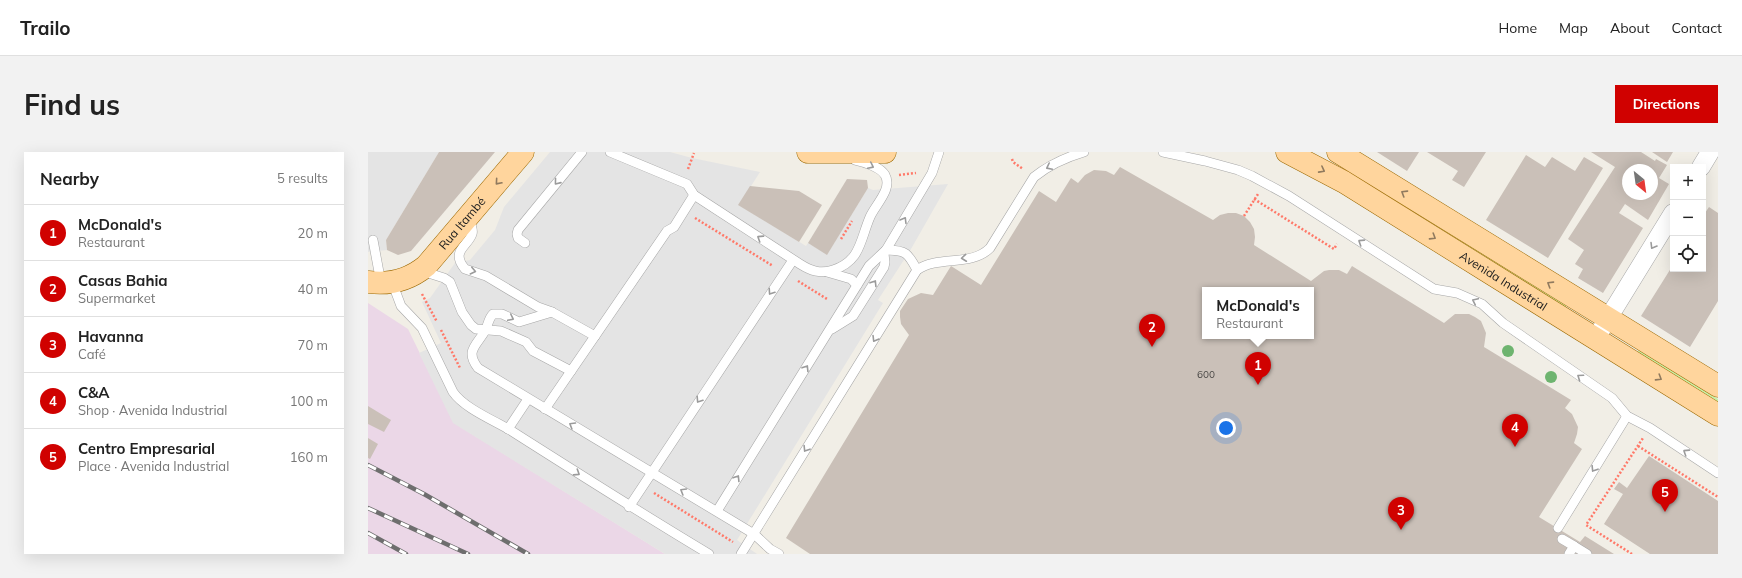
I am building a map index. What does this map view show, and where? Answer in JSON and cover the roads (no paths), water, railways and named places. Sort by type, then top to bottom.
[{"type":"main road","name":"Rua Itambé","points":[[380,282],[410,276],[431,261],[523,152]]},
{"type":"main road","points":[[808,152],[885,152]]},
{"type":"main road","name":"Avenida Industrial","points":[[1287,152],[1344,182],[1718,415]]},
{"type":"main road","name":"Avenida Industrial","points":[[1338,152],[1718,386]]},
{"type":"street","points":[[1703,164],[1710,152]]},
{"type":"street","points":[[1596,338],[1670,218]]},
{"type":"lane","points":[[525,243],[518,238],[518,230],[582,152]]},
{"type":"lane","points":[[610,152],[687,184],[694,196],[793,260],[814,271],[825,272],[851,279],[857,285]]},
{"type":"lane","points":[[717,512],[869,266],[885,252],[932,173],[938,152]]},
{"type":"lane","points":[[739,550],[754,534],[917,270],[938,261],[975,257],[986,252],[990,248],[1034,177],[1052,166],[1084,152]]},
{"type":"lane","points":[[1163,152],[1205,161],[1252,176],[1289,196],[1434,289],[1456,293],[1482,304],[1504,323],[1612,398],[1627,416],[1650,428],[1718,473]]},
{"type":"lane","points":[[825,272],[842,266],[852,259],[870,217],[887,185],[884,173],[876,168],[864,162],[835,153]]},
{"type":"lane","points":[[545,409],[667,231],[674,227],[694,196]]},
{"type":"lane","points":[[468,217],[473,231],[472,235],[461,248],[460,252],[461,262],[465,269],[486,276],[538,307],[552,312],[594,336]]},
{"type":"lane","points":[[373,240],[380,282],[422,328],[456,396],[464,403],[508,429],[629,507],[709,554]]},
{"type":"lane","points":[[885,252],[904,251],[917,270]]},
{"type":"lane","points":[[829,331],[853,316],[884,267],[885,252]]},
{"type":"lane","points":[[629,507],[793,260]]},
{"type":"lane","points":[[420,270],[449,281],[454,288],[456,298],[462,312],[471,325],[476,329],[501,332],[526,342],[533,350],[571,372]]},
{"type":"lane","points":[[552,312],[519,322],[502,314],[493,314],[490,317],[486,330],[472,350],[475,364],[478,368],[528,399],[754,534],[770,549],[779,554]]},
{"type":"lane","points":[[508,429],[528,399]]},
{"type":"lane","points":[[1558,528],[1627,416]]},
{"type":"lane","points":[[1562,539],[1571,550],[1587,554]]},
{"type":"railway","points":[[368,465],[424,494],[528,554]]},
{"type":"railway","points":[[368,508],[468,554]]},
{"type":"railway","points":[[368,533],[406,554]]},
{"type":"place","name":"Casas Bahia","points":[[1152,347]]},
{"type":"place","name":"McDonald's","points":[[1258,385]]},
{"type":"place","name":"C&A","points":[[1515,447]]},
{"type":"place","name":"Centro Empresarial","points":[[1665,512]]},
{"type":"place","name":"Havanna","points":[[1401,530]]}]
